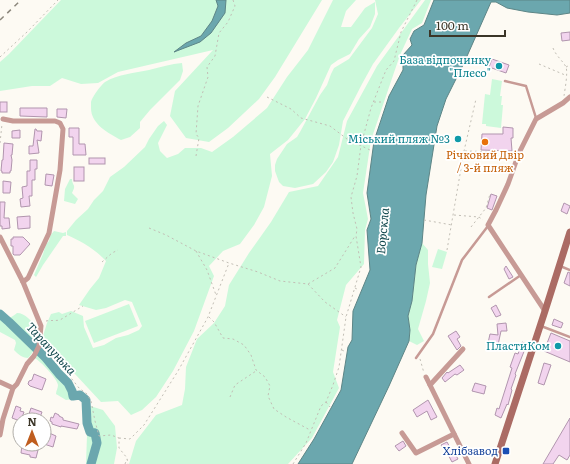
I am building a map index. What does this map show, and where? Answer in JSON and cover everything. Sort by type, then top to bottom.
[{"type":"main road","points":[[495,464],[569,237]]},
{"type":"street","points":[[545,311],[488,225],[496,210],[519,153],[536,119],[563,103],[570,97]]},
{"type":"street","points":[[3,119],[55,121],[60,123],[63,128],[60,170],[48,233],[28,278],[23,282]]},
{"type":"street","points":[[0,237],[23,282],[41,326],[39,346],[34,356],[27,364],[17,384],[13,388],[3,419],[0,435]]},
{"type":"street","points":[[430,385],[463,349]]},
{"type":"street","points":[[426,377],[468,464]]},
{"type":"street","points":[[0,382],[13,388]]},
{"type":"street","points":[[402,433],[416,453],[454,434]]},
{"type":"lane","points":[[505,81],[526,86],[536,119]]},
{"type":"lane","points":[[416,358],[433,334],[462,260],[488,225]]},
{"type":"lane","points":[[559,266],[570,270]]},
{"type":"lane","points":[[489,297],[521,275]]},
{"type":"lane","points":[[541,326],[570,337]]},
{"type":"path","points":[[0,57],[58,0]]},
{"type":"path","points":[[196,156],[199,138],[196,134],[198,106],[208,77],[207,67],[214,56],[219,33],[228,22],[235,6],[233,0]]},
{"type":"path","points":[[292,464],[306,444],[322,406],[326,402],[339,367],[346,317],[362,267],[351,197],[357,176],[361,145],[374,102],[386,70],[394,61],[401,32],[417,0]]},
{"type":"path","points":[[553,48],[554,52],[566,67],[563,103]]},
{"type":"path","points":[[540,64],[566,76]]},
{"type":"path","points":[[566,67],[570,65]]},
{"type":"path","points":[[267,97],[291,109],[300,118],[330,126],[347,139],[370,150]]},
{"type":"path","points":[[447,250],[464,151],[476,99]]},
{"type":"path","points":[[374,102],[383,102]]},
{"type":"path","points":[[0,143],[3,119]]},
{"type":"path","points":[[464,151],[501,152]]},
{"type":"path","points":[[471,227],[486,208],[490,194]]},
{"type":"path","points":[[454,215],[479,217],[482,220]]},
{"type":"path","points":[[424,220],[452,225]]},
{"type":"path","points":[[149,228],[196,251],[229,264],[258,272],[280,281],[308,284],[335,268],[356,236]]},
{"type":"path","points":[[102,262],[118,250]]},
{"type":"path","points":[[196,251],[207,270],[216,296]]},
{"type":"path","points":[[39,346],[64,369],[91,400],[99,436],[111,435],[118,438],[130,439],[144,426],[178,371],[208,317],[229,264]]},
{"type":"path","points":[[308,284],[325,302],[346,317]]},
{"type":"path","points":[[355,288],[359,290]]},
{"type":"path","points":[[46,321],[60,320],[83,306]]},
{"type":"path","points":[[208,317],[214,322],[223,338],[233,340],[244,345],[251,355],[256,370],[265,377],[270,386],[268,396],[274,408],[286,417],[311,431]]},
{"type":"path","points":[[342,350],[346,352]]},
{"type":"path","points":[[418,354],[426,377]]},
{"type":"path","points":[[230,397],[235,385],[256,370]]},
{"type":"path","points":[[326,402],[330,407]]},
{"type":"path","points":[[118,438],[119,448],[128,458],[128,464]]},
{"type":"path","points":[[125,464],[128,458]]},
{"type":"green space","points":[[61,0],[322,0],[275,77],[259,99],[228,128],[209,142],[186,138],[170,116],[175,91],[213,50],[118,72],[98,83],[81,84],[62,78],[50,86],[32,86],[0,91],[0,62]]},
{"type":"green space","points":[[333,0],[356,0],[346,11],[341,27],[351,27],[365,8],[375,2],[375,14],[370,27],[359,39],[350,54],[331,65],[305,119],[288,140],[270,154],[272,176],[264,207],[254,225],[240,244],[223,251],[209,266],[214,276],[194,331],[173,371],[156,397],[142,410],[131,415],[118,401],[101,402],[75,374],[52,354],[43,336],[51,314],[59,312],[62,314],[71,311],[83,316],[84,327],[93,348],[104,345],[116,338],[128,335],[139,330],[142,326],[132,302],[125,300],[106,308],[96,310],[79,305],[99,278],[106,261],[88,246],[67,235],[67,231],[103,191],[110,177],[124,167],[145,147],[158,126],[164,121],[167,125],[158,143],[160,151],[167,158],[178,154],[185,148],[201,148],[212,152],[233,137],[267,108],[287,77],[308,50]]},
{"type":"green space","points":[[375,0],[421,0],[373,64],[343,121],[339,145],[333,162],[326,172],[313,184],[295,188],[283,186],[279,182],[275,171],[277,159],[287,144],[297,137],[327,85],[334,68],[349,59],[372,28],[378,14]]},
{"type":"green space","points":[[425,0],[431,0],[422,23],[412,29],[400,55],[371,140],[363,193],[368,219],[365,230],[364,264],[346,285],[337,320],[340,327],[333,372],[339,388],[312,438],[288,464],[129,464],[136,441],[156,415],[182,405],[185,389],[186,367],[197,339],[214,323],[225,306],[229,285],[289,192],[318,186],[338,157],[347,121],[377,66]]},
{"type":"green space","points":[[182,63],[183,71],[180,80],[150,110],[140,122],[140,128],[130,137],[121,140],[101,127],[94,119],[91,102],[97,91],[105,82],[121,75]]},
{"type":"green space","points":[[492,79],[502,81],[500,96],[502,96],[501,105],[503,105],[501,128],[482,124],[485,94],[490,95]]},
{"type":"green space","points":[[70,179],[72,179],[74,186],[72,193],[78,199],[75,204],[64,201],[65,189]]},
{"type":"green space","points":[[54,231],[63,233],[66,232],[66,236],[63,236],[36,277],[34,275],[46,244]]},
{"type":"green space","points":[[422,243],[428,250],[430,283],[418,329],[424,341],[417,345],[409,341],[410,330],[408,316],[412,301],[416,265]]},
{"type":"green space","points":[[438,249],[447,252],[442,269],[432,267]]},
{"type":"green space","points":[[129,304],[138,326],[94,343],[85,321]]},
{"type":"green space","points":[[17,313],[23,314],[35,327],[37,338],[36,344],[32,354],[28,358],[22,357],[14,350],[16,343],[15,340],[0,332],[0,316],[9,318]]},
{"type":"green space","points":[[38,351],[41,351],[57,365],[69,380],[69,389],[73,399],[66,400],[56,394],[58,386],[57,382],[48,370],[35,358]]},
{"type":"green space","points":[[84,404],[103,410],[115,426],[117,448],[114,464],[86,464],[87,435]]},
{"type":"water","points":[[216,0],[226,0],[225,13],[211,33],[200,42],[174,52],[186,43],[201,36],[212,21],[218,6]]},
{"type":"water","name":"Ворскла","points":[[434,0],[570,0],[570,13],[557,15],[528,12],[507,8],[496,2],[491,2],[446,99],[437,126],[426,195],[422,243],[416,265],[412,301],[408,316],[410,330],[409,341],[352,464],[298,464],[314,439],[341,390],[348,347],[352,340],[353,311],[370,270],[367,230],[371,219],[367,193],[374,141],[389,96],[403,70],[403,55],[412,45],[410,39],[414,31],[424,25]]},
{"type":"building","points":[[570,32],[570,40],[562,41],[561,33]]},
{"type":"building","name":"База відпочинку \"Плесо\"","points":[[492,59],[509,65],[506,73],[489,67]]},
{"type":"building","points":[[0,102],[7,102],[7,112],[0,112]]},
{"type":"building","points":[[20,108],[47,108],[47,117],[20,116]]},
{"type":"building","points":[[57,109],[67,109],[66,118],[57,117]]},
{"type":"building","points":[[503,127],[513,128],[513,138],[511,138],[512,151],[481,150],[482,134],[503,134]]},
{"type":"building","points":[[69,128],[79,128],[79,144],[85,144],[86,155],[73,155],[73,137],[69,137]]},
{"type":"building","points":[[35,129],[37,131],[42,131],[41,141],[37,140],[39,153],[29,154],[29,146],[33,146]]},
{"type":"building","points":[[20,130],[20,138],[12,138],[12,131]]},
{"type":"building","points":[[4,143],[13,144],[10,173],[2,173],[1,171]]},
{"type":"building","points":[[89,158],[105,158],[105,164],[89,164]]},
{"type":"building","points":[[30,160],[37,160],[35,180],[32,180],[32,196],[29,196],[30,206],[21,207],[20,199],[23,198],[22,187],[27,186],[27,171],[30,171]]},
{"type":"building","points":[[74,167],[84,167],[84,181],[74,181]]},
{"type":"building","points":[[46,174],[54,175],[52,186],[45,185]]},
{"type":"building","points":[[3,181],[11,182],[10,193],[3,193]]},
{"type":"building","points":[[491,194],[497,196],[492,210],[487,208]]},
{"type":"building","points":[[0,202],[5,202],[4,218],[9,218],[10,228],[2,229],[2,226],[0,226]]},
{"type":"building","points":[[564,203],[570,206],[567,214],[561,211]]},
{"type":"building","points":[[30,216],[30,228],[18,229],[17,217]]},
{"type":"building","points":[[13,237],[23,237],[30,244],[20,255],[13,254],[11,239],[13,239]]},
{"type":"building","points":[[506,266],[513,277],[509,279],[504,269]]},
{"type":"building","points":[[568,272],[570,273],[570,286],[564,283]]},
{"type":"building","points":[[496,305],[501,315],[496,317],[491,308]]},
{"type":"building","points":[[554,319],[563,323],[561,328],[552,325]]},
{"type":"building","points":[[506,323],[507,331],[501,331],[498,345],[488,343],[490,334],[498,335],[497,324]]},
{"type":"building","points":[[456,331],[460,337],[457,339],[461,346],[457,350],[448,336]]},
{"type":"building","name":"ПластиКом","points":[[551,333],[570,341],[570,362],[544,351]]},
{"type":"building","points":[[522,342],[527,344],[515,374],[508,405],[507,404],[501,418],[495,415],[497,408],[499,409],[512,368],[510,367],[515,353],[518,354]]},
{"type":"building","points":[[544,363],[551,365],[544,385],[538,383]]},
{"type":"building","points":[[460,365],[464,370],[457,375],[455,374],[445,382],[442,378],[447,372],[448,373]]},
{"type":"building","points":[[34,374],[46,379],[42,390],[28,384],[29,381],[32,380]]},
{"type":"building","points":[[475,383],[486,386],[484,394],[472,391]]},
{"type":"building","points":[[428,400],[437,417],[431,420],[427,411],[417,417],[413,410]]},
{"type":"building","points":[[16,406],[21,408],[20,411],[24,412],[14,412]]},
{"type":"building","points":[[31,408],[42,412],[30,412]]},
{"type":"building","points":[[55,413],[63,418],[63,420],[79,424],[77,429],[61,427],[52,424]]},
{"type":"building","points":[[570,418],[570,455],[567,460],[559,455],[553,464],[543,464]]},
{"type":"building","points":[[52,434],[56,436],[52,447]]},
{"type":"building","points":[[403,441],[406,446],[399,451],[395,446]]},
{"type":"building","points":[[447,442],[458,459],[452,462],[444,447],[443,448],[441,445]]},
{"type":"building","points":[[21,452],[38,452],[36,458]]},
{"type":"waterway","name":"Тарапунька","points":[[0,314],[45,357],[68,383],[73,396],[80,395],[86,400],[87,423],[90,432],[95,433],[97,443],[91,464]]},
{"type":"railway","points":[[0,20],[21,0]]},
{"type":"place","name":"База відпочинку \"Плесо\"","points":[[499,66]]},
{"type":"place","name":"Міський пляж №3","points":[[458,139]]},
{"type":"place","name":"Річковий Двір / 3-й пляж","points":[[485,142]]},
{"type":"place","name":"ПластиКом","points":[[558,346]]},
{"type":"place","name":"Хлібзавод","points":[[506,451]]}]
